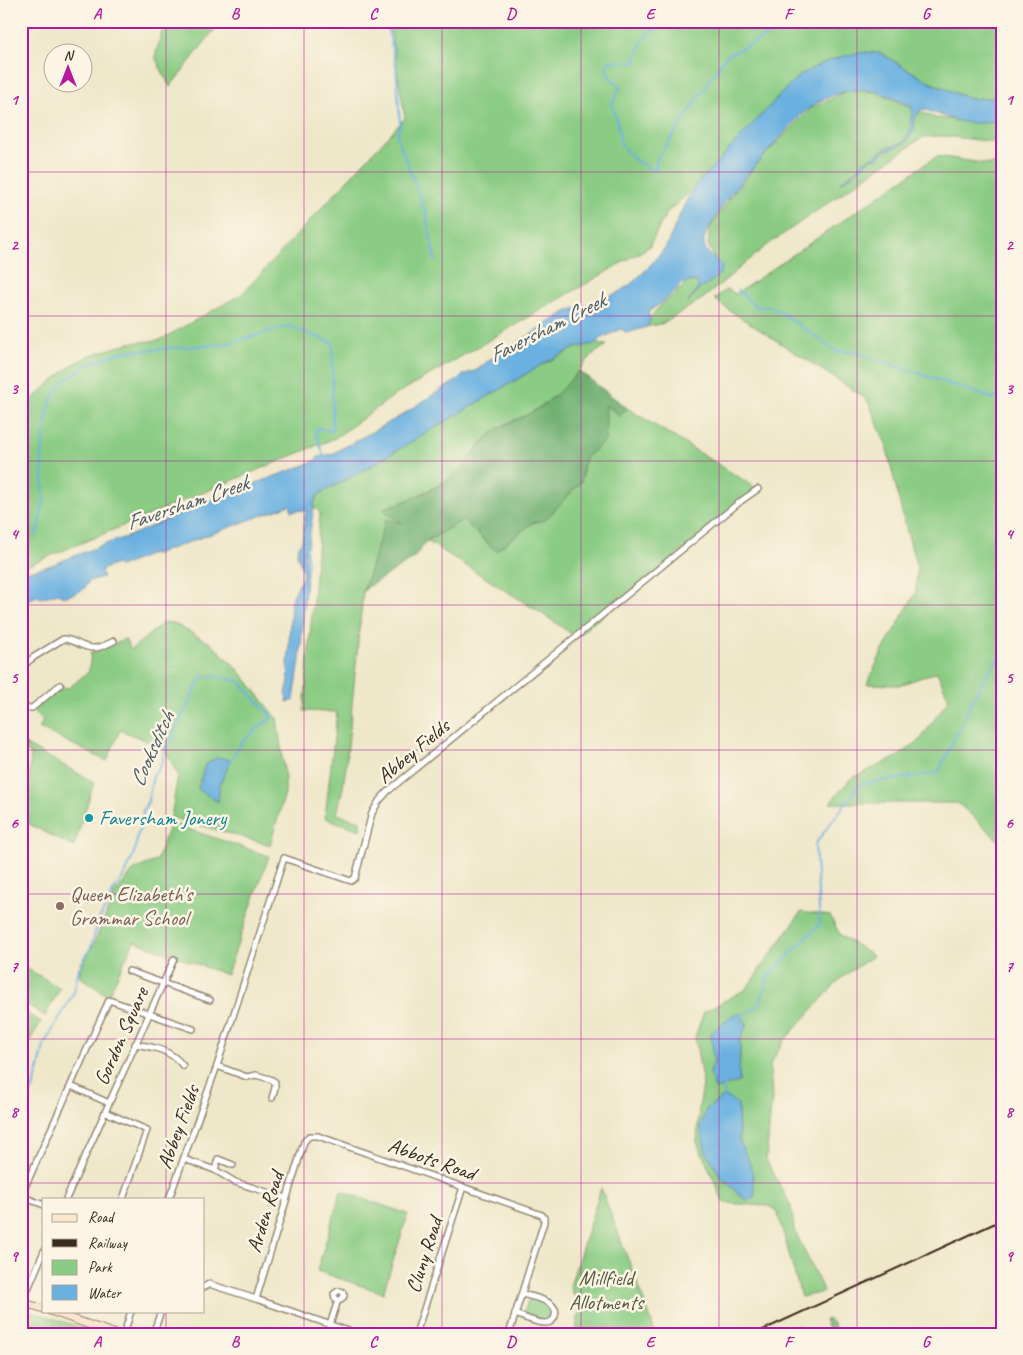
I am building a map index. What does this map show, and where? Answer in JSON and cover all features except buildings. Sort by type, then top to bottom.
[{"type":"main road","points":[[22,1303],[42,1308]]},
{"type":"main road","points":[[57,1312],[71,1314],[116,1334]]},
{"type":"street","name":"Abbey Fields","points":[[170,1198],[217,1066],[284,858],[346,881],[351,881],[355,878],[372,813],[388,791],[758,489]]},
{"type":"street","points":[[21,667],[63,639],[85,647],[95,648],[114,641]]},
{"type":"street","points":[[21,708],[32,708],[60,685]]},
{"type":"street","name":"Gordon Square","points":[[66,1198],[174,958]]},
{"type":"street","name":"Gordon Square","points":[[129,971],[210,1000]]},
{"type":"street","name":"Gordon Square","points":[[109,1103],[71,1086],[109,1000],[149,1014]]},
{"type":"street","points":[[149,1014],[193,1029]]},
{"type":"street","points":[[135,1044],[162,1049],[178,1060],[183,1066]]},
{"type":"street","points":[[178,1060],[184,1056]]},
{"type":"street","name":"Abbey Fields","points":[[217,1066],[247,1077],[256,1075],[270,1079],[275,1082],[272,1098]]},
{"type":"street","points":[[42,1204],[21,1196],[71,1086]]},
{"type":"street","points":[[105,1112],[147,1130],[123,1198]]},
{"type":"street","name":"Abbots Road","points":[[308,1136],[318,1136],[542,1215],[544,1222],[522,1294]]},
{"type":"street","name":"Arden Road","points":[[256,1299],[286,1198],[304,1142],[308,1136]]},
{"type":"street","points":[[184,1159],[214,1170],[235,1182],[286,1198]]},
{"type":"street","points":[[214,1170],[218,1159],[233,1164]]},
{"type":"street","name":"Cluny Road","points":[[416,1334],[463,1187]]},
{"type":"street","points":[[22,1303],[42,1256]]},
{"type":"street","points":[[205,1286],[209,1284],[357,1334]]},
{"type":"street","points":[[508,1334],[515,1314],[522,1294],[552,1304],[556,1310],[555,1316],[550,1322],[544,1323],[515,1314]]},
{"type":"street","points":[[328,1334],[338,1300]]},
{"type":"street","points":[[124,1334],[131,1312]]},
{"type":"street","points":[[153,1334],[161,1312]]},
{"type":"green space","points":[[165,21],[221,21],[170,87],[155,57]]},
{"type":"green space","points":[[389,21],[1002,21],[1002,97],[970,99],[931,83],[880,53],[696,187],[667,212],[649,247],[395,395],[335,438],[21,568],[21,409],[71,366],[88,356],[129,343],[160,340],[242,294],[405,118]]},
{"type":"green space","points":[[849,90],[877,92],[935,118],[989,123],[1002,122],[1002,143],[945,136],[923,137],[766,246],[705,297],[664,323],[641,328],[659,307],[683,287],[694,261],[718,266],[708,244],[710,228],[734,192],[760,160],[811,108]]},
{"type":"green space","points":[[937,156],[988,164],[1002,164],[1002,841],[1000,842],[958,803],[830,803],[850,779],[897,757],[920,740],[949,699],[937,672],[899,685],[867,684],[882,652],[916,592],[917,568],[886,445],[869,403],[861,395],[714,299],[727,289],[736,294]]},
{"type":"green space","points":[[593,344],[607,345],[593,354],[561,391],[529,414],[505,424],[481,443],[459,471],[450,479],[409,500],[384,508],[405,524],[386,520],[363,592],[346,766],[337,814],[360,821],[360,830],[325,818],[337,712],[304,711],[320,513],[315,508],[313,509],[315,500],[319,494],[362,471],[541,365],[577,347]]},
{"type":"green space","points":[[579,371],[627,408],[620,416],[606,405],[606,440],[585,458],[581,482],[545,520],[532,523],[496,551],[463,520],[427,541],[414,558],[363,592],[386,519],[403,523],[388,514],[383,508],[422,494],[450,479],[489,436],[499,428],[529,414],[550,400]]},
{"type":"green space","points":[[606,405],[620,416],[627,408],[758,489],[576,637],[427,541],[463,519],[496,551],[532,523],[545,520],[581,482],[585,458]]},
{"type":"green space","points":[[164,622],[173,623],[210,643],[237,668],[277,718],[285,777],[285,793],[270,845],[171,817],[178,775],[164,748],[120,730],[107,761],[39,728],[43,721],[34,712],[35,709],[61,687],[69,688],[89,671],[91,652],[96,652],[125,639],[131,650]]},
{"type":"green space","points":[[26,745],[94,782],[74,847],[21,820],[21,778],[29,778],[31,754],[23,749]]},
{"type":"green space","points":[[170,823],[269,856],[227,975],[134,941],[108,996],[80,977],[80,969],[94,944],[115,893],[134,870],[157,860]]},
{"type":"green space","points":[[801,912],[830,916],[840,935],[873,956],[840,979],[783,1042],[770,1065],[772,1098],[766,1160],[791,1206],[794,1229],[824,1292],[801,1297],[777,1211],[769,1206],[724,1203],[697,1142],[699,1108],[703,1085],[695,1037],[704,1012],[746,989]],"holes":[[[747,1024],[740,1040],[739,1082],[710,1073],[714,1062],[711,1033]],[[738,1104],[739,1140],[747,1201],[721,1177],[706,1152]]]},
{"type":"green space","points":[[21,965],[60,988],[45,1016],[21,1001]]},
{"type":"green space","points":[[21,1010],[41,1022],[21,1055]]},
{"type":"green space","name":"Millfield Allotments","points":[[601,1188],[655,1334],[575,1334],[580,1310],[570,1286]]},
{"type":"green space","points":[[341,1191],[408,1214],[383,1293],[317,1271]]},
{"type":"green space","points":[[529,1298],[549,1306],[553,1313],[549,1319],[541,1321],[523,1315]]},
{"type":"green space","points":[[21,1308],[99,1333],[21,1334]]},
{"type":"green space","points":[[828,1319],[834,1324],[838,1334],[830,1334],[824,1320]]},
{"type":"water","name":"Faversham Creek","points":[[865,52],[880,53],[931,83],[970,99],[1002,97],[1002,120],[974,123],[952,119],[923,109],[917,115],[915,128],[906,142],[880,154],[877,158],[870,159],[853,175],[839,183],[854,172],[864,161],[874,157],[884,149],[904,142],[912,126],[910,119],[913,113],[911,106],[881,93],[865,90],[839,93],[815,104],[790,126],[743,179],[708,229],[704,240],[705,248],[723,266],[716,278],[691,298],[698,288],[697,281],[683,283],[664,301],[648,312],[650,321],[647,327],[627,333],[621,329],[598,340],[596,344],[577,347],[548,361],[362,471],[319,494],[315,500],[308,546],[304,552],[307,572],[300,660],[294,700],[287,702],[286,694],[289,680],[291,600],[302,578],[303,571],[297,555],[298,547],[302,541],[306,510],[292,511],[290,505],[154,555],[153,553],[120,567],[116,564],[101,570],[103,577],[89,581],[84,589],[76,593],[63,597],[58,593],[41,598],[38,596],[21,602],[21,573],[49,566],[132,535],[208,501],[313,462],[318,457],[332,454],[397,418],[463,375],[477,370],[489,360],[564,313],[617,293],[631,284],[666,247],[684,205],[695,186],[793,81],[818,65],[836,58]]},
{"type":"water","points":[[218,757],[231,760],[220,784],[218,802],[198,789],[205,765]]},
{"type":"water","points":[[740,1013],[747,1024],[740,1041],[739,1082],[715,1089],[710,1073],[714,1062],[711,1033],[733,1015]]},
{"type":"water","points":[[725,1096],[738,1104],[739,1140],[752,1168],[755,1196],[747,1201],[721,1177],[706,1152],[700,1127],[706,1109]]},
{"type":"waterway","points":[[386,21],[396,66],[400,123],[397,136],[426,213],[435,261]]},
{"type":"waterway","points":[[655,171],[635,160],[621,145],[612,104],[620,87],[609,76],[606,66],[609,61],[635,62],[642,41],[650,32],[666,26],[666,21]]},
{"type":"waterway","points":[[656,171],[656,161],[726,56],[803,21]]},
{"type":"waterway","points":[[738,290],[756,307],[773,307],[836,351],[855,352],[992,398],[1002,398]]},
{"type":"waterway","points":[[36,537],[44,501],[42,456],[46,419],[51,401],[60,384],[89,364],[121,352],[226,344],[288,326],[333,343],[332,431],[318,428],[316,434],[324,457]]},
{"type":"waterway","points":[[306,548],[307,568]]},
{"type":"waterway","points":[[742,1016],[760,1004],[768,976],[820,924],[815,844],[860,784],[938,773],[981,683],[1002,653]]},
{"type":"waterway","name":"Cooksditch","points":[[21,1106],[33,1089],[44,1045],[74,992],[79,968],[91,947],[97,924],[113,892],[126,873],[136,847],[137,837],[143,821],[143,811],[148,801],[153,776],[160,767],[168,743],[172,741],[175,730],[202,677],[216,676],[239,681],[272,717],[243,741],[231,760]]},
{"type":"waterway","points":[[723,1087],[725,1096]]},
{"type":"railway","points":[[754,1334],[1002,1220]]},
{"type":"place","name":"Faversham Jonery","points":[[89,818]]},
{"type":"place","name":"Queen Elizabeth's Grammar School","points":[[60,906]]}]
